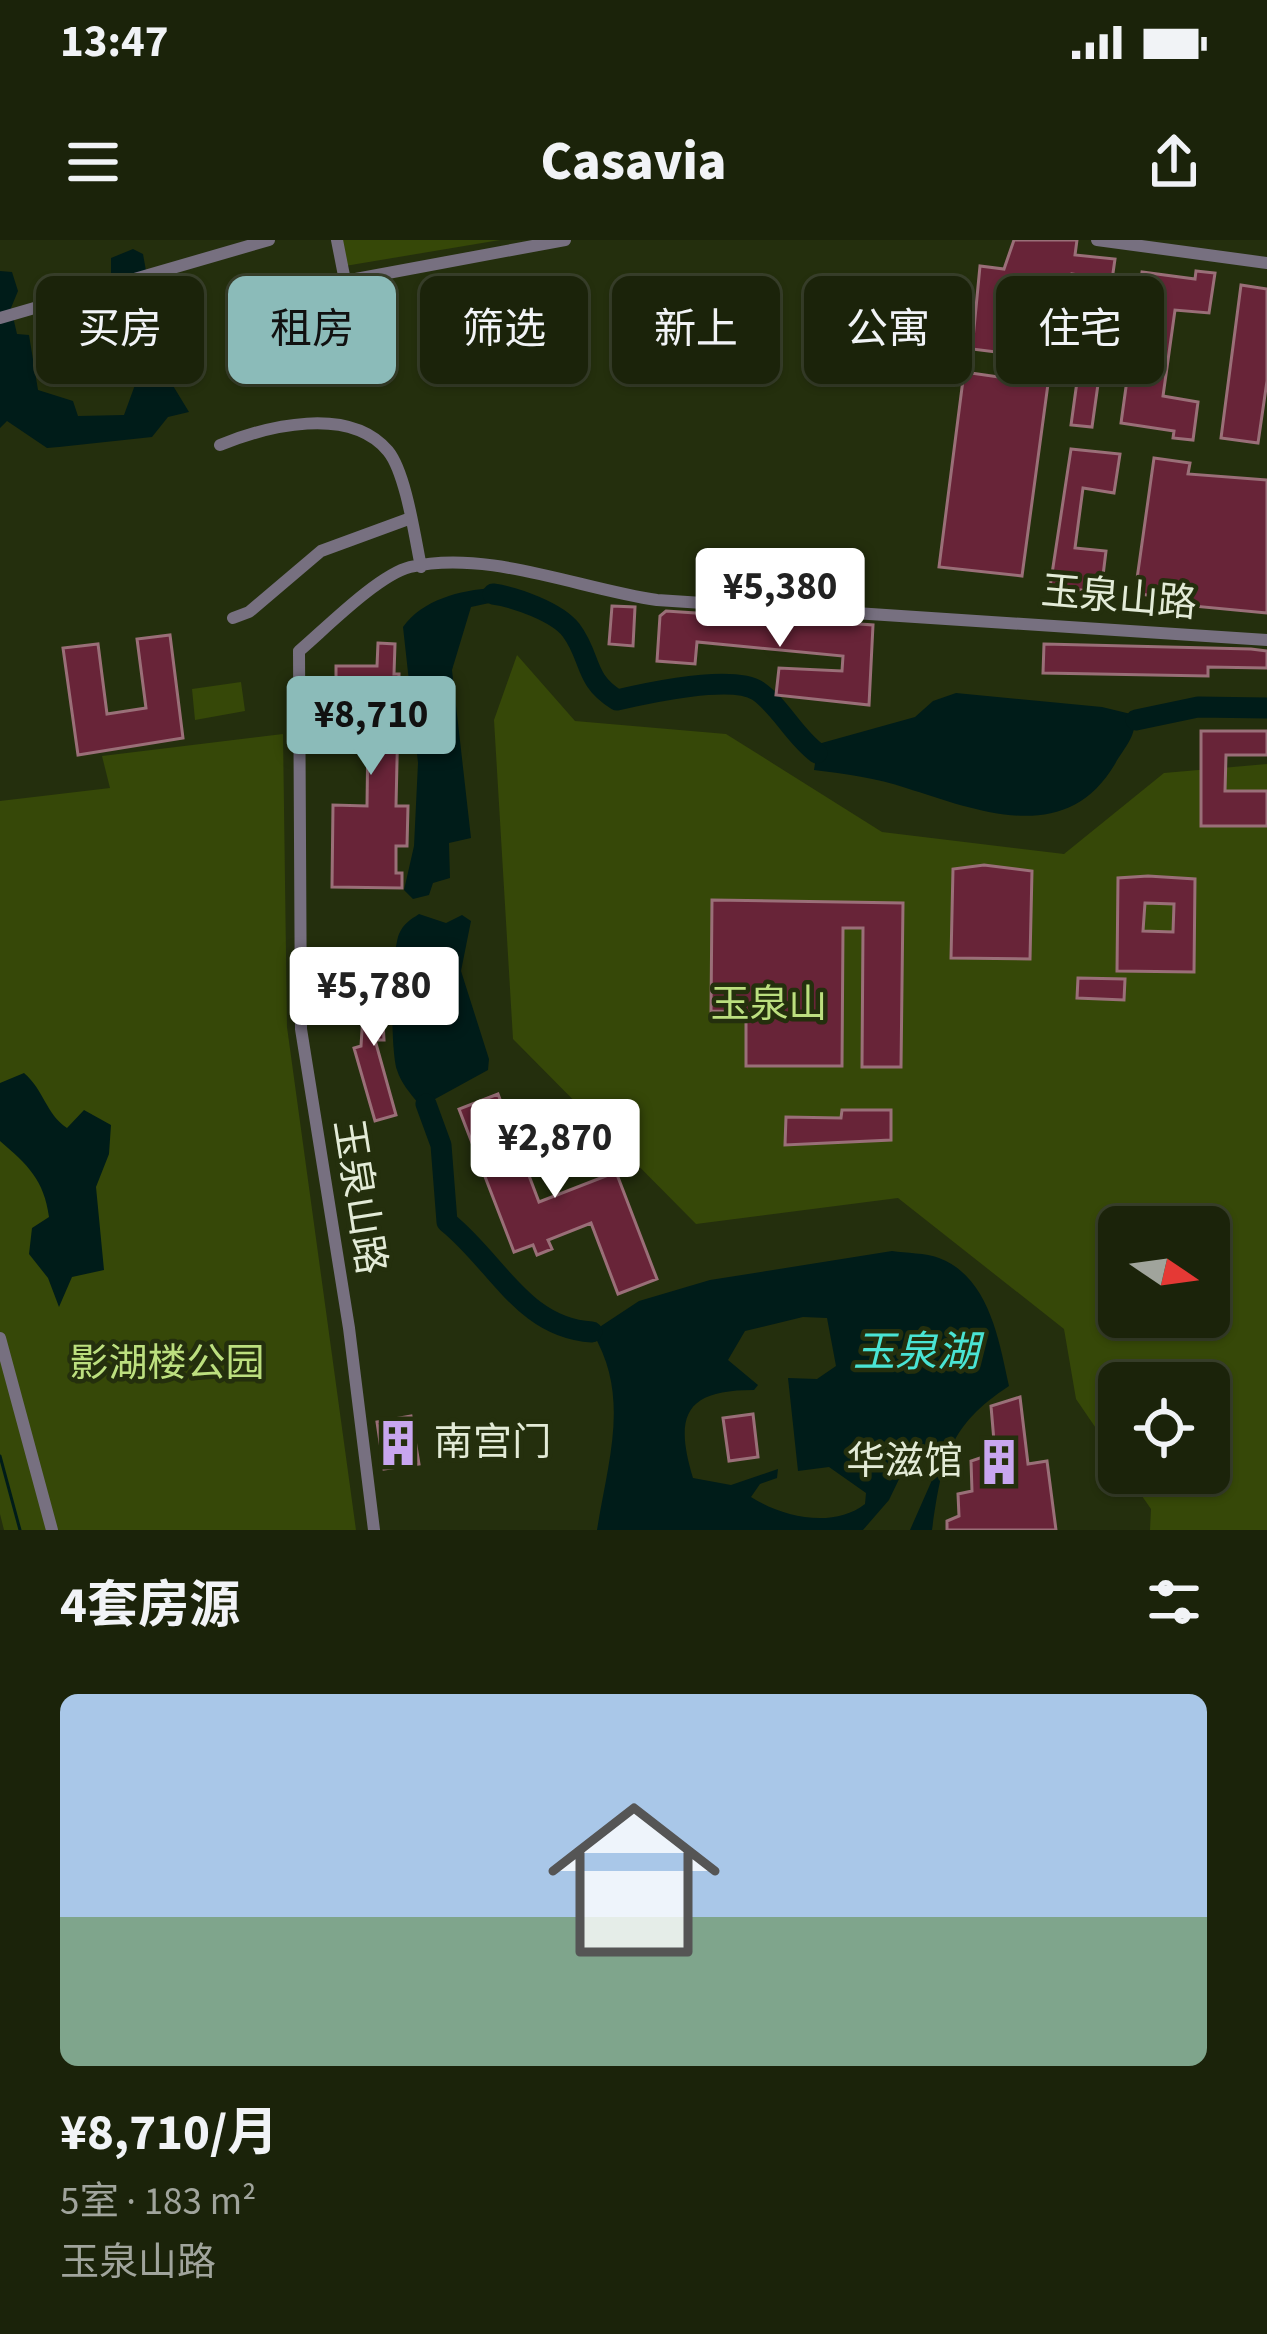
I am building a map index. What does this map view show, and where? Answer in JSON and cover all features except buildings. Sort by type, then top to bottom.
[{"type":"street","points":[[0,318],[269,240]]},
{"type":"street","points":[[337,240],[343,276]]},
{"type":"street","points":[[371,276],[565,240]]},
{"type":"street","points":[[1096,240],[1267,263]]},
{"type":"street","points":[[220,445],[284,427],[348,428],[390,453],[421,567]]},
{"type":"street","points":[[233,618],[249,612],[321,551],[411,518]]},
{"type":"street","name":"玉泉山路","points":[[374,1530],[349,1328],[301,1029],[299,651],[407,567],[506,566],[590,590],[657,600],[1267,640]]},
{"type":"street","points":[[0,1339],[52,1530]]},
{"type":"green space","points":[[340,240],[500,240],[345,266]]},
{"type":"green space","name":"玉泉山","points":[[517,655],[575,721],[726,734],[882,832],[1064,854],[1164,773],[1267,764],[1267,1530],[1150,1530],[1151,1509],[1141,1494],[1230,1494],[1230,1362],[1098,1362],[1098,1431],[1076,1399],[1064,1329],[898,1198],[696,1224],[513,1039],[494,720]]},
{"type":"green space","points":[[241,682],[245,711],[195,720],[192,689]]},
{"type":"green space","name":"影湖楼公园","points":[[283,734],[287,1027],[356,1530],[4,1530],[0,1514],[0,801],[110,788],[102,756]]},
{"type":"water","points":[[133,249],[143,254],[147,276],[112,276],[111,258]]},
{"type":"water","points":[[0,271],[12,272],[18,291],[11,308],[17,334],[29,335],[38,390],[73,401],[78,416],[124,415],[135,384],[172,384],[189,412],[168,417],[152,437],[59,447],[47,448],[7,421],[0,428]]},
{"type":"water","points":[[493,588],[494,602],[471,607],[452,670],[471,838],[449,843],[450,878],[433,883],[429,895],[413,899],[404,890],[414,846],[418,763],[403,627],[420,610],[443,598]]},
{"type":"water","points":[[956,693],[1102,707],[1135,715],[1134,730],[1095,790],[1072,806],[1047,814],[991,812],[884,782],[814,770],[818,744],[915,717],[933,701]]},
{"type":"water","points":[[419,914],[446,923],[462,915],[471,921],[461,971],[489,1059],[488,1070],[426,1104],[418,1103],[399,1075],[392,1023],[396,945],[403,927]]},
{"type":"water","points":[[24,1073],[67,1128],[84,1110],[111,1125],[109,1154],[96,1187],[104,1270],[72,1277],[59,1307],[48,1278],[29,1254],[32,1228],[49,1217],[43,1193],[26,1166],[0,1141],[0,1083]]},
{"type":"water","name":"玉泉湖","points":[[892,1251],[939,1258],[970,1280],[989,1312],[1009,1386],[973,1416],[951,1447],[932,1530],[910,1530],[936,1471],[914,1448],[889,1500],[863,1530],[597,1530],[614,1404],[604,1356],[592,1332],[639,1301],[710,1280]],"holes":[[[803,1317],[827,1318],[836,1366],[817,1379],[788,1378],[798,1471],[829,1467],[866,1493],[865,1504],[838,1516],[792,1515],[751,1497],[760,1484],[777,1478],[778,1469],[731,1485],[693,1478],[685,1438],[690,1410],[713,1395],[754,1390],[758,1385],[728,1360],[745,1331]]]},
{"type":"waterway","points":[[493,594],[535,606],[565,623],[598,684],[617,700],[689,686],[746,686],[766,698],[817,753]]},
{"type":"waterway","points":[[1136,720],[1198,707],[1267,708]]},
{"type":"waterway","points":[[426,1104],[441,1145],[447,1222],[529,1306],[568,1328],[592,1332]]},
{"type":"waterway","points":[[0,1456],[20,1530]]},
{"type":"place","name":"南宫门","points":[[398,1443]]},
{"type":"place","name":"华滋馆","points":[[999,1462]]}]
